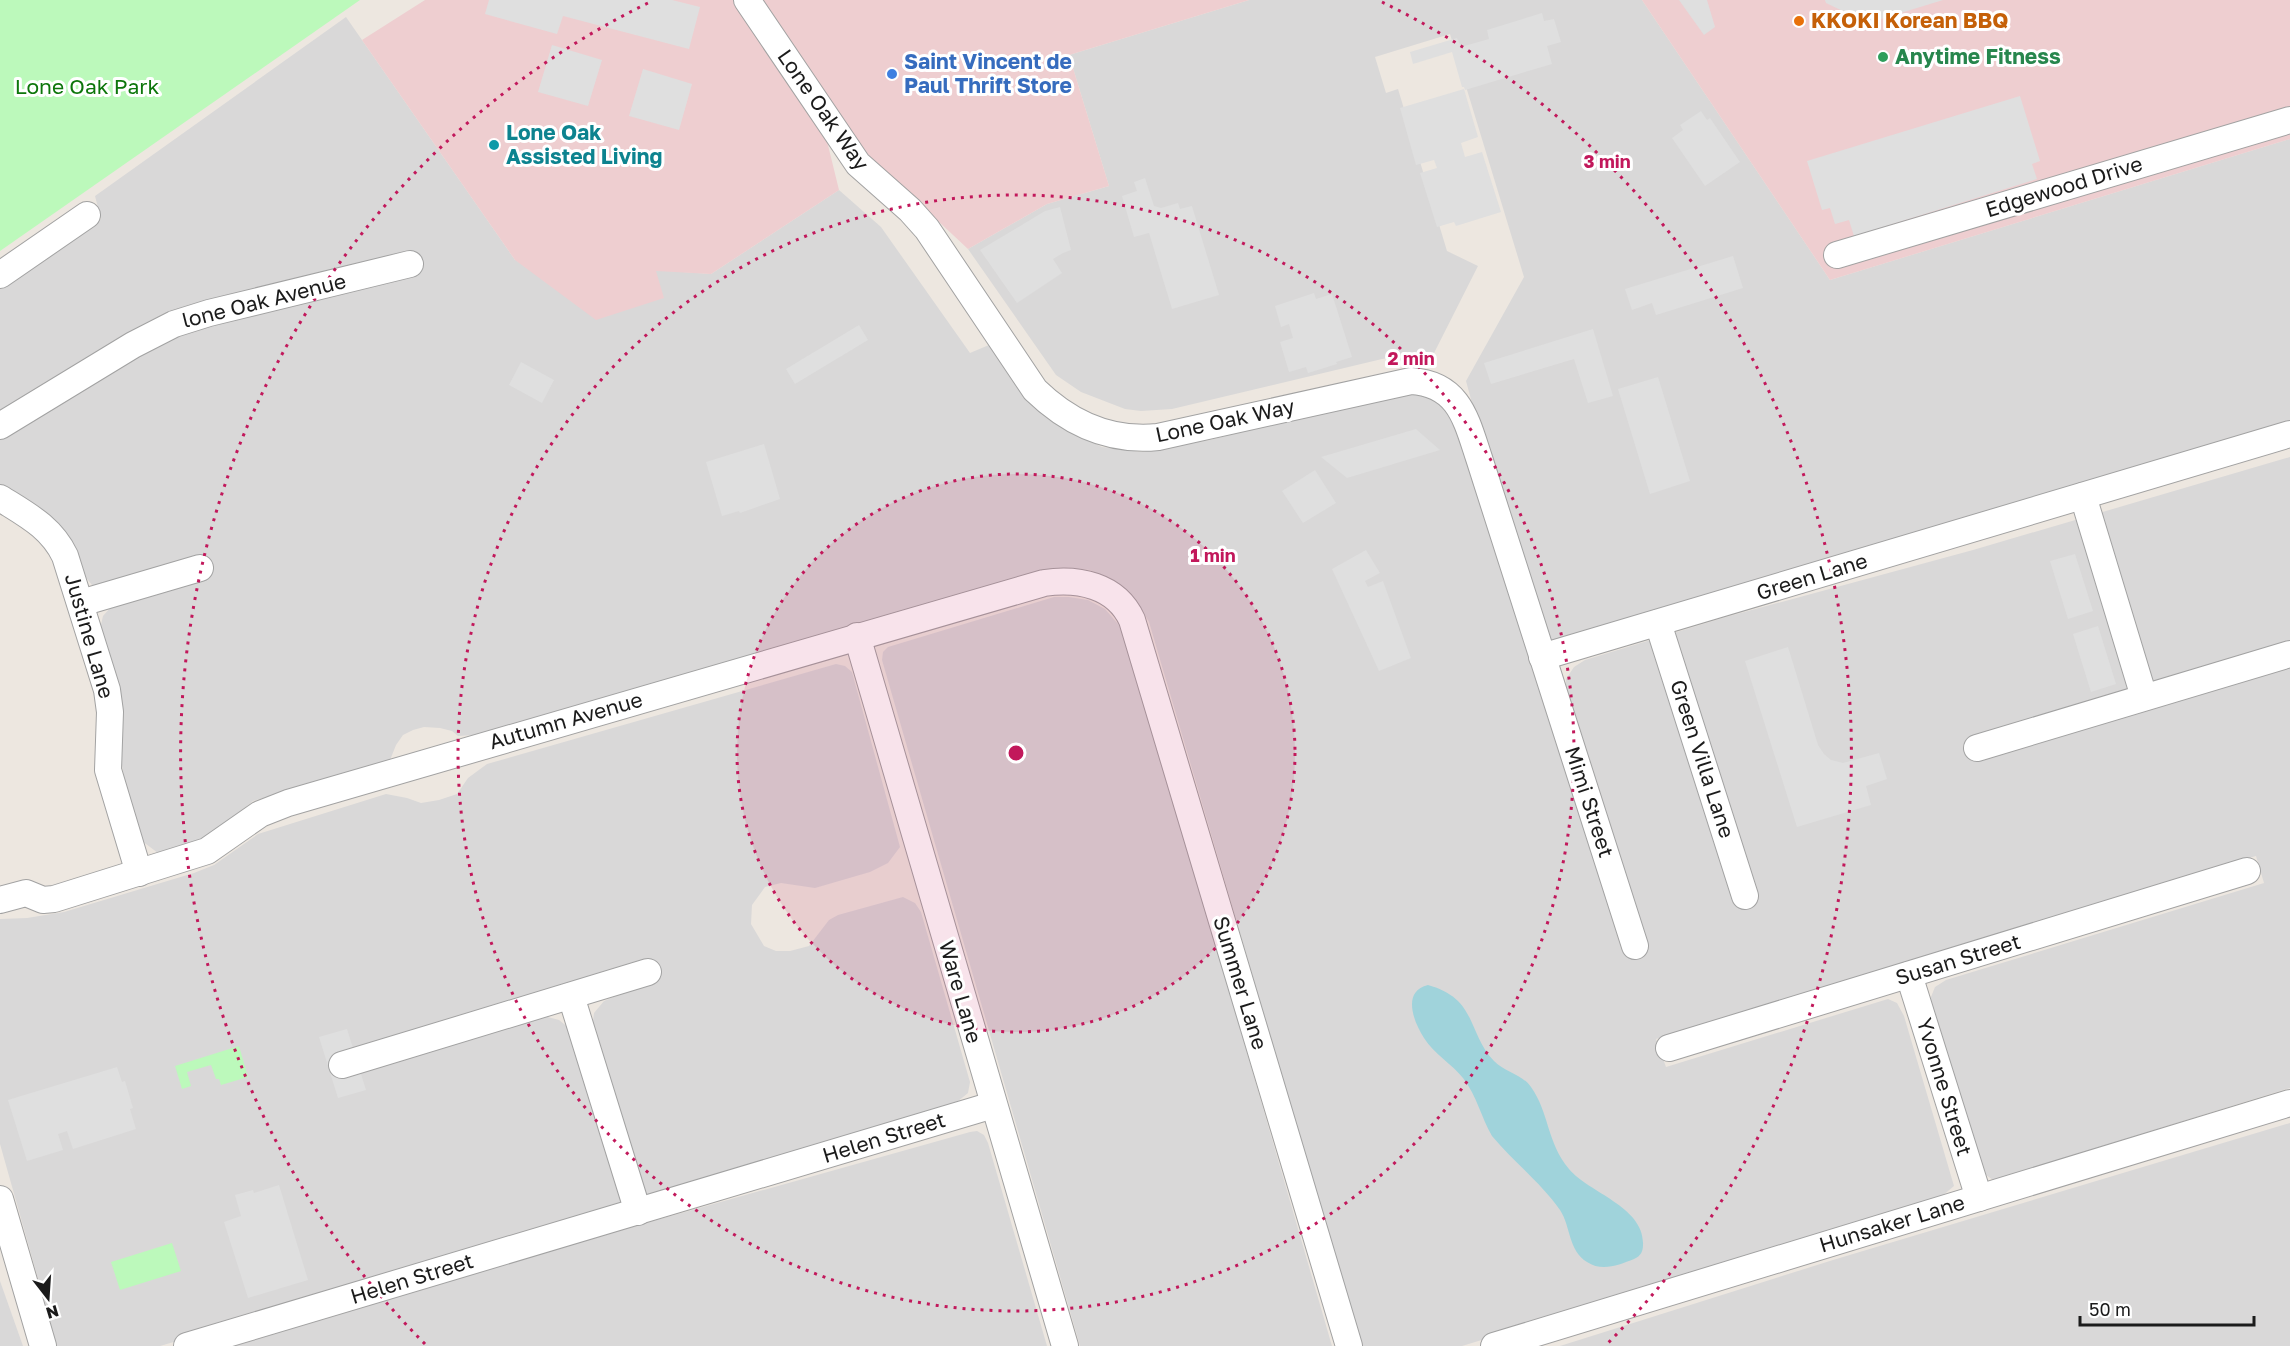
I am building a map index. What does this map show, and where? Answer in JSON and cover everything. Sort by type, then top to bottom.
[{"type":"street","name":"Lone Oak Way","points":[[747,0],[858,164],[910,210],[927,229],[1035,390],[1058,410],[1083,426],[1111,435],[1148,438],[1183,433],[1404,381],[1426,382],[1450,395],[1460,406],[1468,427],[1542,657]]},
{"type":"street","name":"Edgewood Drive","points":[[1837,255],[2290,120]]},
{"type":"street","points":[[0,275],[87,215]]},
{"type":"street","name":"lone Oak Avenue","points":[[0,426],[133,345],[174,324],[209,313],[410,264]]},
{"type":"street","name":"Green Lane","points":[[1542,657],[2290,434]]},
{"type":"street","points":[[2083,496],[2144,697]]},
{"type":"street","name":"Justine Lane","points":[[0,498],[36,520],[54,536],[65,556],[109,701],[108,770],[139,873]]},
{"type":"street","points":[[81,603],[200,568]]},
{"type":"street","name":"Autumn Avenue","points":[[0,900],[26,893],[48,900],[139,873],[207,851],[260,814],[288,803],[857,636],[1055,581],[1077,581],[1106,591],[1123,605],[1132,620]]},
{"type":"street","name":"Summer Lane","points":[[1132,620],[1349,1346]]},
{"type":"street","name":"Green Villa Lane","points":[[1658,623],[1745,896]]},
{"type":"street","name":"Ware Lane","points":[[857,636],[1065,1346]]},
{"type":"street","points":[[1977,748],[2290,654]]},
{"type":"street","name":"Mimi Street","points":[[1542,657],[1635,946]]},
{"type":"street","name":"Susan Street","points":[[1669,1048],[2247,872]]},
{"type":"street","points":[[342,1065],[648,972]]},
{"type":"street","name":"Yvonne Street","points":[[1909,975],[1979,1198]]},
{"type":"street","points":[[571,996],[638,1212]]},
{"type":"street","name":"Hunsaker Lane","points":[[1494,1346],[2290,1103]]},
{"type":"street","name":"Helen Street","points":[[187,1346],[993,1105]]},
{"type":"street","points":[[0,1199],[43,1346]]},
{"type":"shaded area","points":[[425,0],[734,0],[827,141],[839,190],[711,274],[656,271],[664,298],[596,320],[515,260],[362,40]]},
{"type":"shaded area","points":[[489,0],[672,0],[700,7],[689,49],[563,16],[557,34],[485,14]]},
{"type":"shaded area","points":[[757,0],[1249,0],[1069,55],[1109,186],[1047,204],[968,249],[907,192],[874,170]]},
{"type":"shaded area","points":[[1249,0],[1642,0],[1830,280],[2290,139],[2290,427],[1536,668],[1566,696],[1566,679],[1574,667],[1585,660],[1726,617],[1973,550],[2290,457],[2290,1088],[1993,1180],[1986,1175],[1980,1161],[1929,1002],[1935,987],[1946,980],[2264,883],[2256,856],[1656,1039],[1666,1067],[1888,999],[1897,1003],[1904,1016],[1954,1186],[1935,1202],[1462,1346],[1361,1346],[1149,622],[1136,600],[1116,582],[1090,570],[1068,568],[1034,573],[474,735],[458,736],[452,731],[440,728],[424,727],[413,730],[403,735],[390,760],[253,801],[206,840],[158,853],[142,841],[131,817],[99,634],[103,616],[111,607],[106,587],[92,585],[84,575],[74,552],[53,519],[0,486],[0,287],[101,219],[95,196],[346,17],[515,260],[711,274],[839,190],[881,227],[970,353],[989,345],[1022,393],[1062,428],[1102,447],[1142,452],[1210,440],[1407,391],[1426,395],[1451,411],[1472,403],[1466,381],[1524,277],[1450,34],[1375,57],[1386,93],[1398,89],[1447,251],[1478,266],[1432,357],[1410,355],[1382,359],[1172,409],[1141,411],[1125,409],[1081,392],[1056,375],[968,249],[1047,204],[1109,186],[1069,55]]},
{"type":"shaded area","points":[[1642,0],[2290,0],[2290,139],[1830,280]]},
{"type":"shaded area","points":[[1679,0],[1707,0],[1715,27],[1704,35]]},
{"type":"shaded area","points":[[1825,0],[1943,0],[1868,23],[1826,3]]},
{"type":"shaded area","points":[[1542,13],[1544,21],[1554,19],[1561,42],[1547,46],[1552,64],[1465,90],[1462,87],[1452,52],[1413,64],[1410,52],[1457,38],[1461,47],[1489,39],[1487,30]]},
{"type":"shaded area","points":[[552,45],[602,60],[588,106],[538,92]]},
{"type":"shaded area","points":[[643,69],[692,84],[679,130],[629,116]]},
{"type":"shaded area","points":[[1464,89],[1478,137],[1461,143],[1465,157],[1482,152],[1501,212],[1456,226],[1454,222],[1437,227],[1420,173],[1437,168],[1434,160],[1416,165],[1400,108]]},
{"type":"shaded area","points":[[2020,96],[2040,161],[2032,164],[2037,179],[1854,236],[1849,220],[1835,224],[1830,208],[1822,210],[1807,161]]},
{"type":"shaded area","points":[[1701,111],[1707,120],[1710,118],[1740,162],[1705,186],[1672,138],[1683,130],[1680,125]]},
{"type":"shaded area","points":[[1145,178],[1154,206],[1161,208],[1178,203],[1180,209],[1192,206],[1219,295],[1172,309],[1149,233],[1134,237],[1122,196],[1137,191],[1134,182]]},
{"type":"shaded area","points":[[1060,207],[1071,250],[1053,259],[1062,273],[1017,303],[980,250],[1045,211]]},
{"type":"shaded area","points":[[1733,256],[1743,288],[1656,315],[1652,303],[1632,310],[1625,289]]},
{"type":"shaded area","points":[[1314,293],[1316,299],[1332,294],[1352,357],[1308,373],[1306,367],[1289,372],[1280,342],[1293,338],[1289,324],[1281,327],[1275,306]]},
{"type":"shaded area","points":[[859,325],[868,340],[795,384],[786,369]]},
{"type":"shaded area","points":[[1593,329],[1613,396],[1588,403],[1574,359],[1491,384],[1484,363]]},
{"type":"shaded area","points":[[521,362],[554,380],[542,403],[509,385]]},
{"type":"shaded area","points":[[1658,377],[1690,481],[1650,494],[1618,389]]},
{"type":"shaded area","points":[[1416,429],[1440,450],[1347,478],[1321,457]]},
{"type":"shaded area","points":[[764,444],[780,499],[740,513],[739,511],[722,516],[706,462]]},
{"type":"shaded area","points":[[1315,470],[1336,503],[1303,523],[1282,491]]},
{"type":"shaded area","points":[[1366,550],[1380,573],[1365,581],[1368,587],[1383,581],[1411,658],[1379,671],[1332,569]]},
{"type":"shaded area","points":[[2075,554],[2093,611],[2068,619],[2050,561]]},
{"type":"shaded area","points":[[1054,597],[1088,600],[1105,609],[1119,625],[1130,649],[1332,1346],[1080,1346],[882,660],[883,652],[888,647]]},
{"type":"shaded area","points":[[2098,626],[2116,684],[2091,692],[2073,634]]},
{"type":"shaded area","points":[[1788,647],[1818,745],[1824,754],[1831,760],[1843,763],[1879,753],[1887,779],[1866,786],[1871,805],[1797,827],[1745,661]]},
{"type":"shaded area","points":[[836,664],[845,666],[852,672],[900,847],[888,863],[870,872],[815,888],[781,883],[765,887],[752,905],[751,924],[764,946],[776,951],[790,951],[809,946],[829,920],[838,915],[903,897],[915,903],[921,912],[970,1082],[968,1093],[957,1102],[705,1179],[649,1199],[642,1194],[592,1029],[594,1013],[604,1001],[630,990],[544,1016],[559,1020],[569,1028],[625,1209],[160,1346],[57,1346],[0,1144],[0,919],[27,918],[64,912],[194,873],[214,865],[258,834],[386,794],[421,803],[439,800],[457,794],[468,778],[487,764]]},
{"type":"shaded area","points":[[347,1029],[366,1090],[338,1098],[319,1037]]},
{"type":"shaded area","points":[[117,1067],[122,1082],[125,1081],[136,1129],[73,1149],[67,1131],[58,1134],[63,1150],[27,1161],[8,1100]]},
{"type":"shaded area","points":[[2290,1123],[2290,1346],[1560,1346],[1833,1260]]},
{"type":"shaded area","points":[[977,1131],[984,1135],[988,1143],[1047,1346],[234,1346],[614,1232]]},
{"type":"shaded area","points":[[279,1185],[308,1280],[248,1298],[224,1222],[241,1216],[235,1195],[253,1190],[254,1193]]},
{"type":"shaded area","points":[[0,1281],[23,1346],[0,1346]]},
{"type":"green space","name":"Lone Oak Park","points":[[0,0],[360,0],[0,251]]},
{"type":"green space","points":[[239,1046],[248,1077],[221,1085],[211,1065],[187,1072],[191,1086],[182,1089],[175,1066]]},
{"type":"green space","points":[[172,1243],[181,1271],[120,1290],[111,1262]]},
{"type":"water","points":[[1428,985],[1456,999],[1464,1008],[1485,1050],[1494,1061],[1528,1083],[1537,1097],[1556,1149],[1569,1169],[1635,1220],[1641,1232],[1643,1245],[1638,1256],[1616,1265],[1599,1267],[1587,1262],[1576,1251],[1560,1210],[1545,1191],[1492,1136],[1468,1085],[1459,1073],[1428,1044],[1420,1031],[1416,1023],[1412,1000],[1420,988]]},
{"type":"place","name":"KKOKI Korean BBQ","points":[[1799,21]]},
{"type":"place","name":"Anytime Fitness","points":[[1883,57]]},
{"type":"place","name":"Saint Vincent de Paul Thrift Store","points":[[892,74]]},
{"type":"place","name":"Lone Oak Assisted Living","points":[[494,145]]}]
